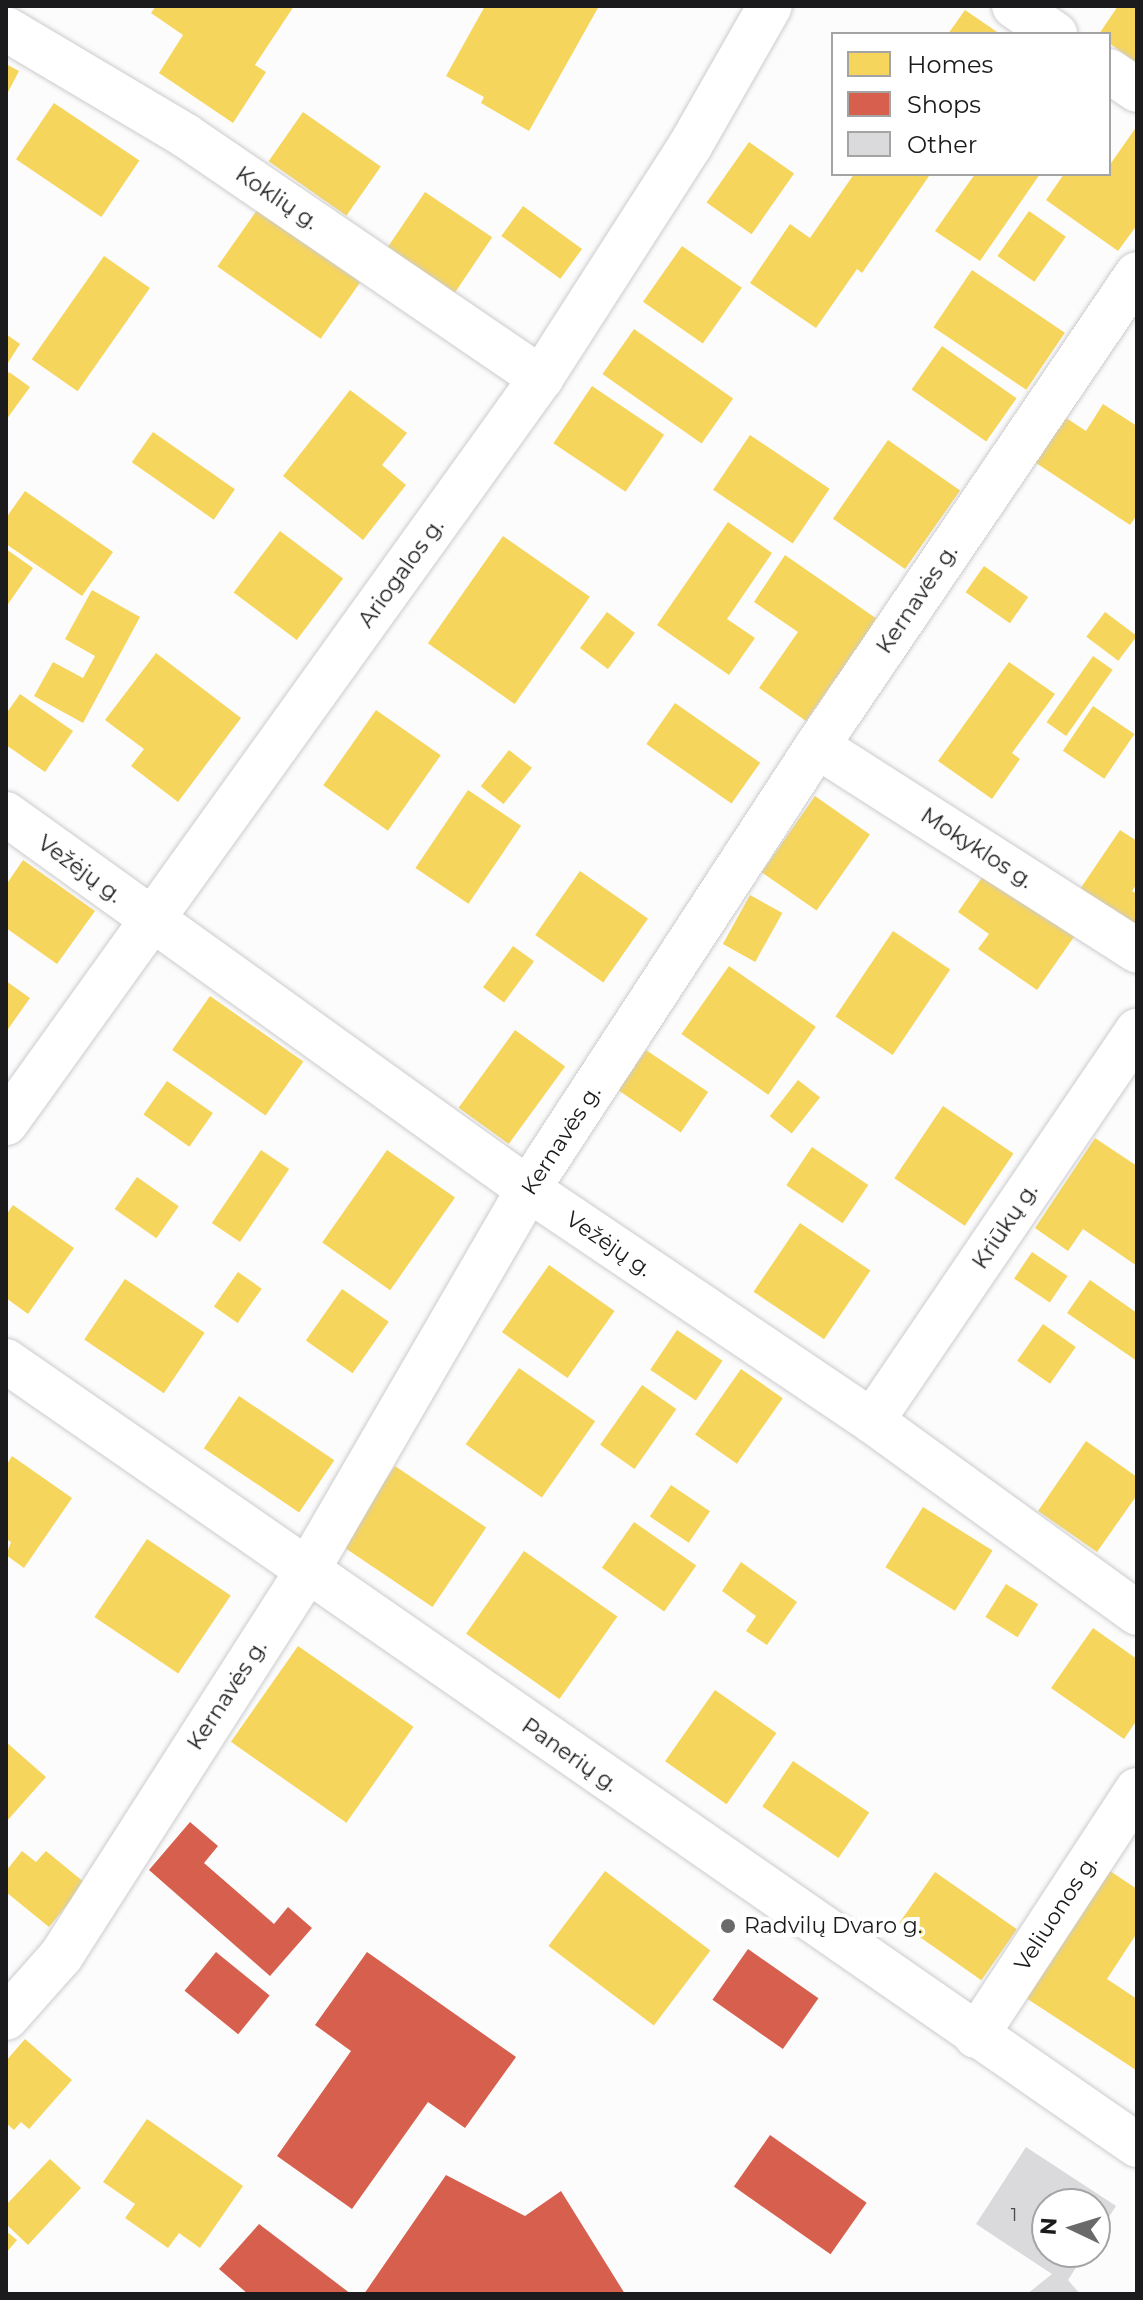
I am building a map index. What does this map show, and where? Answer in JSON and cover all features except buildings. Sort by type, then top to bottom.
[{"type":"street","name":"Ariogalos g.","points":[[6,1123],[541,378],[690,146],[770,6]]},
{"type":"street","points":[[1014,6],[1052,32]]},
{"type":"street","name":"Koklių g.","points":[[6,29],[186,136],[541,378]]},
{"type":"street","points":[[1111,72],[1137,90]]},
{"type":"street","name":"Kernavės g.","points":[[6,2018],[61,1956],[307,1571],[528,1189],[817,746],[1137,274]]},
{"type":"street","name":"Mokyklos g.","points":[[817,746],[1137,951]]},
{"type":"street","name":"Vežėjų g.","points":[[6,814],[528,1189],[872,1421],[1137,1613]]},
{"type":"street","name":"Kriūkų g.","points":[[872,1421],[1137,1031]]},
{"type":"street","name":"Panerių g.","points":[[6,1361],[1137,2145]]},
{"type":"street","name":"Veliuonos g.","points":[[976,2036],[1137,1790]]},
{"type":"place","name":"Radvilų Dvaro g.","points":[[728,1926]]}]
